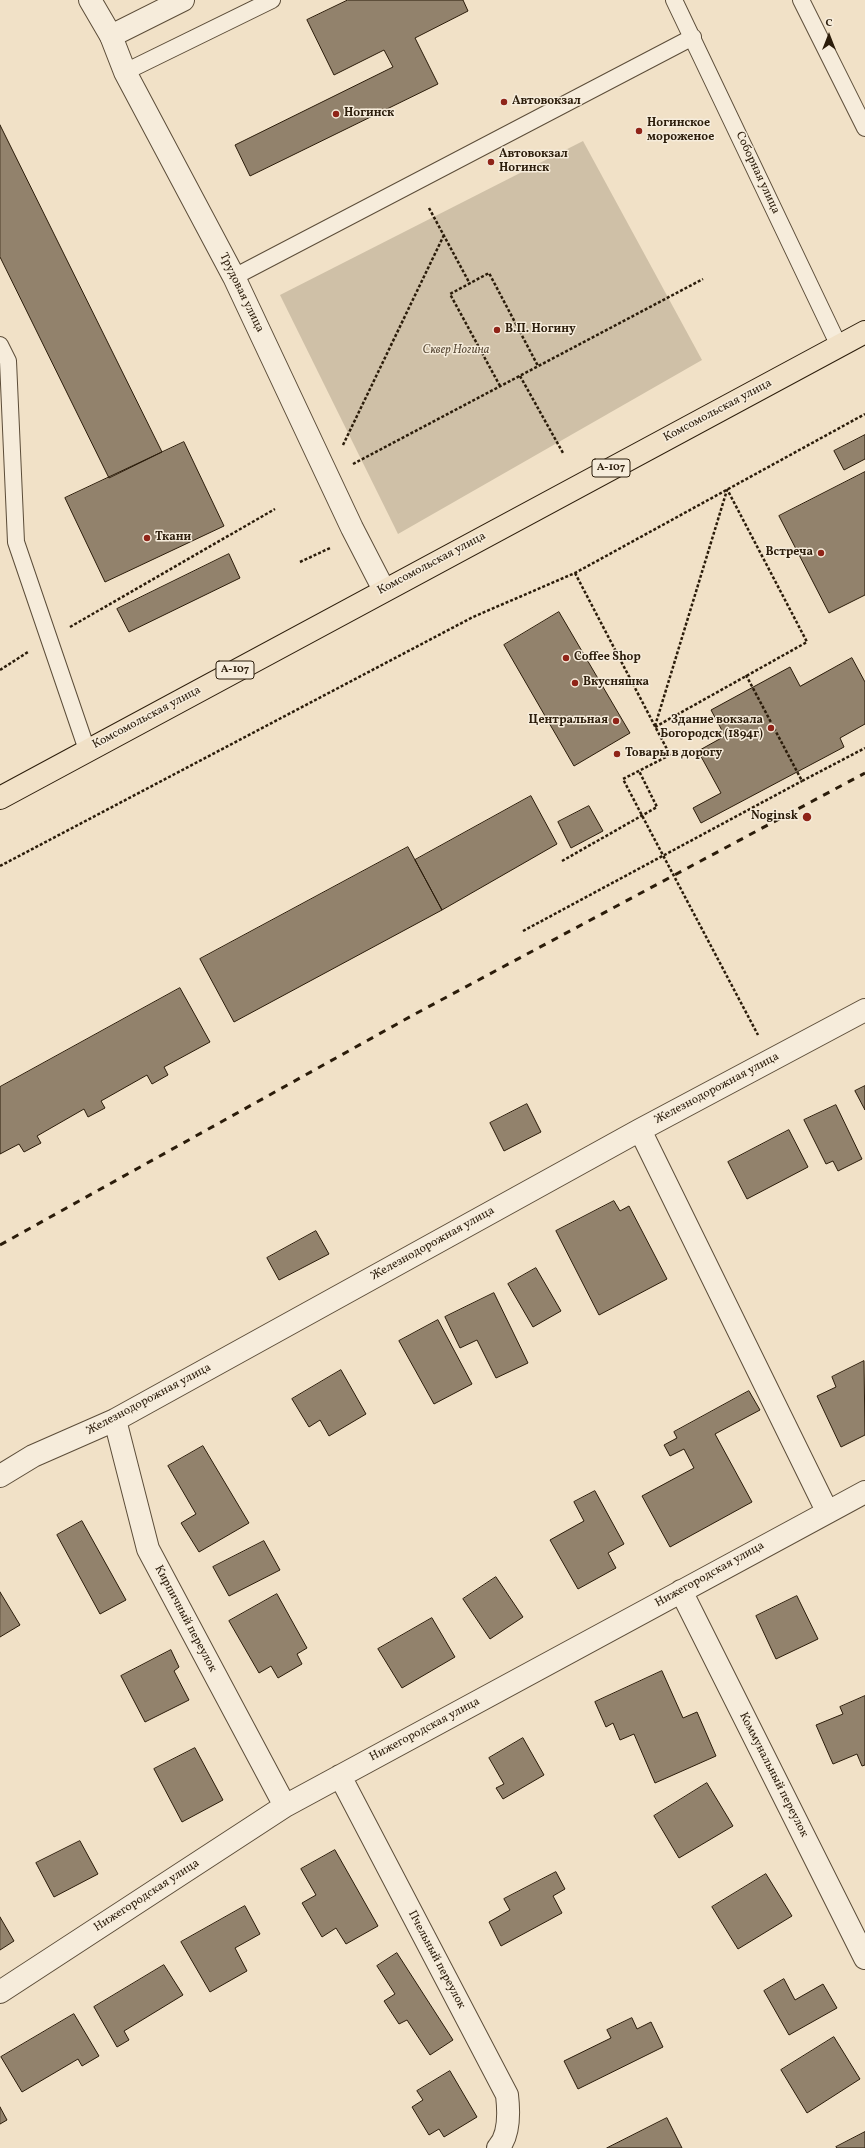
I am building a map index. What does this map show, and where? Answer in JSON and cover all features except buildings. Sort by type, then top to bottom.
[{"type":"main road","name":"Комсомольская улица","points":[[0,798],[865,332]]},
{"type":"street","name":"Трудовая улица","points":[[90,0],[111,36],[125,72],[234,277],[352,528],[384,590]]},
{"type":"street","points":[[111,36],[183,0]]},
{"type":"street","name":"Железнодорожная улица","points":[[0,1476],[33,1456],[115,1420],[640,1130],[865,1010]]},
{"type":"street","points":[[640,1130],[827,1511]]},
{"type":"street","name":"Кирпичный переулок","points":[[115,1420],[148,1549],[285,1806]]},
{"type":"street","name":"Нижегородская улица","points":[[0,1992],[285,1806],[681,1592],[827,1511],[865,1492]]},
{"type":"street","name":"Коммунальный переулок","points":[[681,1592],[865,1958]]},
{"type":"street","name":"Пчельный переулок","points":[[340,1776],[506,2096],[509,2112],[506,2131],[498,2148]]},
{"type":"lane","points":[[125,72],[272,0]]},
{"type":"lane","name":"Соборная улица","points":[[674,0],[693,37],[839,346]]},
{"type":"lane","points":[[801,0],[865,128]]},
{"type":"lane","points":[[234,277],[693,37]]},
{"type":"lane","points":[[0,345],[8,361],[5,415],[16,542],[87,750]]},
{"type":"path","points":[[429,208],[470,284]]},
{"type":"path","points":[[340,450],[444,235]]},
{"type":"path","points":[[500,386],[450,294],[489,274],[538,366]]},
{"type":"path","points":[[354,463],[703,279]]},
{"type":"path","points":[[520,376],[563,452]]},
{"type":"path","points":[[0,866],[473,617],[575,573],[865,414]]},
{"type":"path","points":[[655,727],[807,642],[727,489]]},
{"type":"path","points":[[655,727],[727,489]]},
{"type":"path","points":[[0,670],[48,639],[275,509]]},
{"type":"path","points":[[575,573],[670,754],[623,779],[758,1035]]},
{"type":"path","points":[[746,675],[802,781]]},
{"type":"path","points":[[523,931],[865,748]]},
{"type":"path","points":[[562,861],[657,807],[639,770]]},
{"type":"green space","name":"Сквер Ногина","points":[[583,141],[702,360],[398,534],[280,295]]},
{"type":"railway","points":[[0,1245],[415,1014],[865,773]]},
{"type":"place","name":"Автовокзал","points":[[504,102]]},
{"type":"place","name":"Ногинск","points":[[336,114]]},
{"type":"place","name":"Ногинское мороженое","points":[[639,131]]},
{"type":"place","name":"Автовокзал Ногинск","points":[[491,162]]},
{"type":"place","name":"В.П. Ногину","points":[[497,330]]},
{"type":"place","name":"Ткани","points":[[147,538]]},
{"type":"place","name":"Встреча","points":[[821,553]]},
{"type":"place","name":"Coffee Shop","points":[[566,658]]},
{"type":"place","name":"Вкусняшка","points":[[575,683]]},
{"type":"place","name":"Центральная","points":[[616,721]]},
{"type":"place","name":"Здание вокзала Богородск (1894г)","points":[[771,728]]},
{"type":"place","name":"Товары в дорогу","points":[[617,754]]},
{"type":"place","name":"Noginsk","points":[[807,817]]}]
